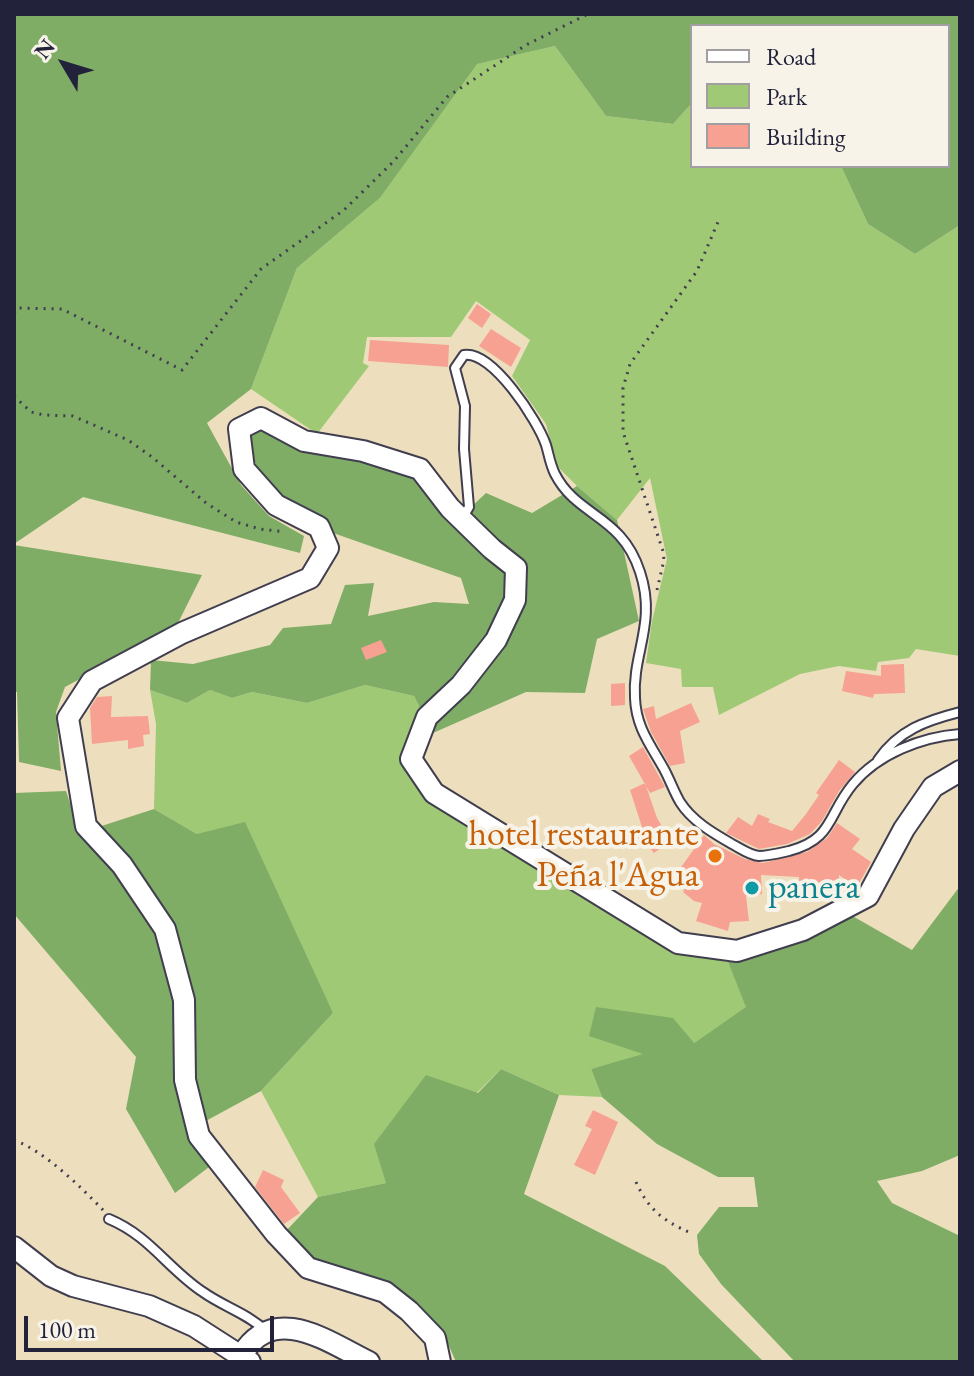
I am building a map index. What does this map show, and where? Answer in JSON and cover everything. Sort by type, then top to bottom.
[{"type":"street","points":[[440,1362],[435,1338],[385,1292],[308,1268],[276,1234],[199,1136],[185,1080],[184,1000],[165,929],[122,865],[86,826],[68,718],[92,681],[182,633],[310,578],[328,548],[319,527],[276,505],[244,469],[239,429],[261,418],[304,441],[363,451],[420,469],[462,519],[516,568],[515,600],[496,640],[461,685],[427,717],[411,759],[434,793],[678,943],[737,951],[803,930],[868,896],[904,829],[933,787],[960,771]]},
{"type":"street","points":[[14,1247],[51,1276],[73,1286],[149,1306],[194,1326],[246,1359],[247,1346],[267,1332],[281,1327],[310,1333],[369,1362]]},
{"type":"lane","points":[[462,519],[469,507],[464,449],[465,406],[455,368],[464,355],[470,354],[489,363],[529,413],[562,486],[614,528],[629,545],[644,588],[647,624],[634,693],[642,735],[685,809],[709,831],[749,853],[759,856],[785,852],[817,840],[852,785],[875,764],[887,747],[921,723],[960,712]]},
{"type":"lane","points":[[875,764],[921,741],[960,734]]},
{"type":"lane","points":[[109,1219],[131,1228],[202,1292],[245,1313],[267,1332]]},
{"type":"path","points":[[14,313],[18,308],[62,309],[182,370],[261,269],[344,210],[394,161],[447,97],[526,45],[588,14]]},
{"type":"path","points":[[656,594],[664,560],[663,551],[623,432],[623,388],[630,364],[697,271],[718,222]]},
{"type":"path","points":[[14,396],[31,412],[73,416],[128,440],[206,503],[236,522],[288,532]]},
{"type":"path","points":[[14,1140],[29,1146],[83,1189],[109,1219]]},
{"type":"path","points":[[636,1182],[653,1212],[691,1233]]},
{"type":"green space","points":[[14,14],[960,14],[960,225],[915,254],[868,224],[842,168],[950,168],[950,24],[690,24],[690,105],[673,124],[606,116],[555,46],[477,64],[380,198],[297,268],[251,389],[207,423],[241,485],[269,516],[304,536],[300,553],[83,497],[14,544]]},
{"type":"green space","points":[[555,46],[606,116],[673,124],[690,105],[690,168],[842,168],[868,224],[915,254],[960,225],[960,656],[916,649],[909,658],[878,662],[876,671],[839,666],[800,674],[719,715],[713,687],[682,687],[681,669],[646,663],[652,621],[667,559],[650,478],[617,520],[557,466],[546,424],[512,376],[530,340],[476,301],[451,337],[367,337],[363,363],[369,366],[317,434],[251,389],[297,268],[380,198],[476,64]]},
{"type":"green space","points":[[261,427],[302,446],[416,475],[452,525],[486,493],[532,513],[577,486],[617,520],[639,621],[597,639],[585,693],[526,692],[433,733],[414,696],[365,685],[307,703],[252,692],[232,698],[210,690],[187,703],[150,690],[151,660],[193,664],[270,645],[283,628],[331,624],[345,585],[374,583],[368,616],[434,602],[469,604],[461,578],[293,521],[257,469],[247,433]]},
{"type":"green space","points":[[14,545],[202,575],[176,627],[65,687],[56,712],[61,771],[19,762],[17,692],[14,692]]},
{"type":"green space","points":[[365,685],[414,696],[421,709],[408,734],[405,762],[418,788],[433,803],[537,865],[612,915],[674,949],[728,962],[747,1007],[694,1043],[591,1069],[602,1097],[559,1095],[501,1069],[386,1183],[318,1197],[261,1091],[333,1013],[197,834],[154,809],[156,724],[150,690],[187,703],[210,690],[232,698],[252,692],[307,703]]},
{"type":"green space","points":[[66,791],[80,833],[154,809],[197,834],[245,822],[333,1013],[261,1091],[191,1129],[209,1167],[175,1193],[126,1109],[136,1057],[14,914],[14,793]]},
{"type":"green space","points":[[960,886],[960,1155],[922,1171],[877,1181],[892,1203],[960,1236],[960,1362],[795,1362],[721,1284],[699,1254],[697,1235],[719,1207],[758,1207],[754,1177],[718,1177],[657,1144],[602,1097],[591,1069],[643,1054],[589,1036],[596,1007],[673,1018],[694,1043],[746,1007],[728,962],[806,936],[849,914],[912,950]]},
{"type":"green space","points":[[501,1069],[559,1095],[524,1194],[665,1266],[764,1362],[456,1362],[445,1337],[312,1260],[284,1233],[318,1197],[386,1183],[374,1144],[426,1075],[478,1093]]},
{"type":"building","points":[[477,304],[491,314],[482,328],[468,318]]},
{"type":"building","points":[[491,329],[521,348],[511,367],[479,346]]},
{"type":"building","points":[[370,340],[449,345],[448,367],[368,361]]},
{"type":"building","points":[[381,640],[387,652],[366,660],[361,648]]},
{"type":"building","points":[[904,664],[905,693],[874,694],[873,698],[842,691],[846,671],[881,676],[881,665]]},
{"type":"building","points":[[625,683],[625,705],[611,706],[611,684]]},
{"type":"building","points":[[112,696],[111,717],[148,716],[150,734],[143,735],[144,746],[128,749],[128,740],[92,744],[90,708],[97,697]]},
{"type":"building","points":[[691,703],[700,722],[680,731],[685,763],[670,766],[651,732],[643,709],[654,706],[656,719]]},
{"type":"building","points":[[643,747],[665,787],[650,793],[629,756]]},
{"type":"building","points":[[839,760],[855,772],[810,834],[787,844],[759,849],[726,833],[738,817],[752,826],[758,814],[770,819],[768,822],[792,831],[819,795],[816,793]]},
{"type":"building","points":[[645,783],[657,818],[671,841],[654,853],[644,841],[638,845],[631,834],[642,827],[630,790]]},
{"type":"building","points":[[837,823],[860,839],[852,849],[871,862],[857,887],[839,875],[838,890],[821,893],[799,885],[799,877],[761,875],[762,894],[746,896],[749,921],[730,922],[728,931],[696,921],[702,903],[683,892],[686,886],[674,877],[704,835],[714,844],[745,859],[763,863],[807,852],[827,838]]},
{"type":"building","points":[[593,1110],[618,1122],[595,1175],[574,1165],[592,1129],[585,1126]]},
{"type":"building","points":[[263,1170],[284,1180],[281,1187],[300,1213],[284,1224],[255,1187]]},
{"type":"place","name":"hotel restaurante Peña l'Agua","points":[[715,856]]},
{"type":"place","name":"panera","points":[[752,888]]}]
